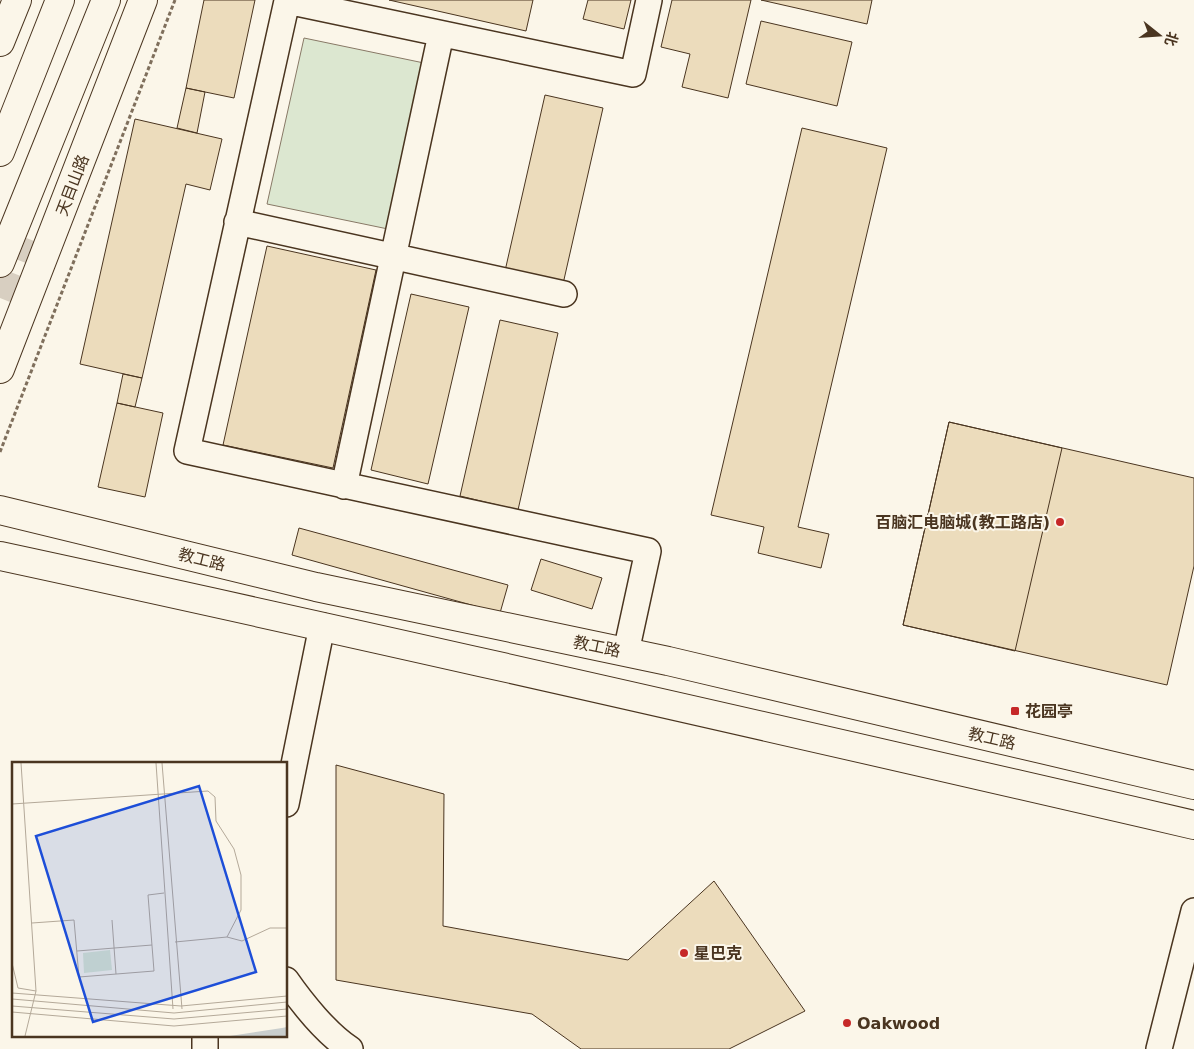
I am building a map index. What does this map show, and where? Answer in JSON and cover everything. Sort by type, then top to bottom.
[{"type":"main road","points":[[0,42],[17,0]]},
{"type":"main road","points":[[0,152],[60,0]]},
{"type":"main road","points":[[0,263],[106,0]]},
{"type":"main road","name":"天目山路","points":[[0,369],[143,0]]},
{"type":"main road","name":"教工路","points":[[0,510],[316,587],[626,652],[1194,785]]},
{"type":"main road","points":[[0,556],[666,703],[1194,825]]},
{"type":"lane","points":[[626,652],[648,551],[187,451],[287,1],[633,74],[649,0]]},
{"type":"lane","points":[[344,486],[441,34]]},
{"type":"lane","points":[[237,222],[564,294]]},
{"type":"lane","points":[[288,794],[322,626]]},
{"type":"lane","points":[[1159,1049],[1194,911]]},
{"type":"lane","points":[[288,983],[338,1041],[350,1049]]},
{"type":"lane","points":[[205,1049],[206,1036]]},
{"type":"path","points":[[0,452],[175,0]]},
{"type":"green space","points":[[304,38],[424,63],[388,229],[267,204]]},
{"type":"building","points":[[204,0],[255,0],[234,98],[186,88]]},
{"type":"building","points":[[389,0],[533,0],[526,31]]},
{"type":"building","points":[[588,0],[631,0],[624,29],[583,19]]},
{"type":"building","points":[[672,0],[751,0],[728,98],[682,87],[690,54],[661,47]]},
{"type":"building","points":[[761,0],[872,0],[867,24]]},
{"type":"building","points":[[761,21],[852,42],[837,106],[746,84]]},
{"type":"building","points":[[186,88],[205,92],[197,133],[177,128]]},
{"type":"building","points":[[545,95],[603,108],[563,284],[505,271]]},
{"type":"building","points":[[135,119],[222,139],[210,190],[186,184],[142,378],[80,364]]},
{"type":"building","points":[[802,128],[887,148],[798,527],[829,534],[821,568],[758,553],[764,527],[711,515]]},
{"type":"building","points":[[267,246],[376,270],[333,468],[223,445]]},
{"type":"building","points":[[411,294],[469,307],[428,484],[371,470]]},
{"type":"building","points":[[500,320],[558,333],[518,510],[460,496]]},
{"type":"building","points":[[123,374],[142,378],[135,407],[117,403]]},
{"type":"building","points":[[117,403],[163,413],[145,497],[98,487]]},
{"type":"building","name":"百脑汇电脑城(教工路店)","points":[[949,422],[1194,478],[1194,566],[1167,685],[903,625]]},
{"type":"building","points":[[949,422],[1062,448],[1015,651],[903,625]]},
{"type":"building","points":[[299,528],[508,585],[500,613],[292,555]]},
{"type":"building","points":[[541,559],[602,578],[592,609],[531,590]]},
{"type":"building","points":[[336,765],[444,794],[443,926],[628,960],[714,881],[805,1011],[729,1049],[581,1049],[532,1014],[336,980]]},
{"type":"tunnel","points":[[0,298],[24,237]]},
{"type":"place","name":"百脑汇电脑城(教工路店)","points":[[1060,522]]},
{"type":"place","name":"花园亭","points":[[1015,711]]},
{"type":"place","name":"星巴克","points":[[684,953]]},
{"type":"place","name":"Oakwood","points":[[847,1023]]}]
